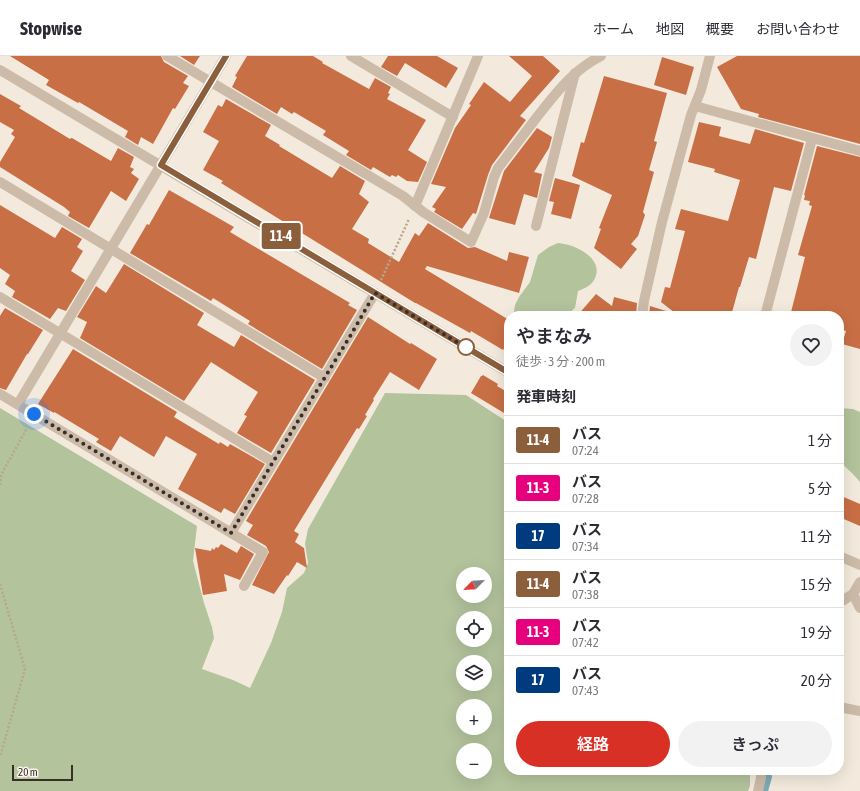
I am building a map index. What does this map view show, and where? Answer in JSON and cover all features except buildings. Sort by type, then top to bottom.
[{"type":"street","points":[[167,56],[403,196],[423,212],[472,242],[484,213],[498,168],[559,89],[588,59],[601,56]]},
{"type":"street","points":[[18,404],[226,56]]},
{"type":"street","points":[[351,56],[453,117]]},
{"type":"street","points":[[415,206],[478,56]]},
{"type":"street","points":[[643,311],[662,222],[710,56]]},
{"type":"street","points":[[0,70],[504,370]]},
{"type":"street","points":[[536,226],[576,72]]},
{"type":"street","points":[[695,106],[860,151]]},
{"type":"street","points":[[766,311],[812,139]]},
{"type":"street","points":[[0,182],[110,250],[325,378]]},
{"type":"street","points":[[231,533],[375,293]]},
{"type":"street","points":[[0,297],[273,462]]},
{"type":"street","points":[[0,394],[263,552],[244,586]]},
{"type":"street","points":[[844,558],[860,565]]},
{"type":"street","points":[[844,600],[853,594],[860,582]]},
{"type":"street","points":[[853,594],[860,608]]},
{"type":"street","points":[[844,708],[860,711]]},
{"type":"street","points":[[758,791],[761,775]]},
{"type":"path","points":[[383,276],[408,222]]},
{"type":"path","points":[[0,485],[1,475],[34,414]]},
{"type":"path","points":[[0,584],[25,669],[0,758]]},
{"type":"green space","points":[[558,243],[565,244],[587,254],[596,266],[597,272],[593,282],[589,286],[578,291],[575,308],[571,311],[514,311],[519,297],[530,282],[538,255],[549,247]]},
{"type":"green space","points":[[385,393],[466,395],[504,420],[504,775],[750,775],[750,786],[748,791],[0,791],[0,408],[197,526],[193,561],[214,638],[202,669],[250,688],[271,643],[282,612],[287,588],[304,573],[308,563],[305,544],[308,529]]},
{"type":"green space","points":[[844,408],[853,409],[860,412],[860,482],[844,466]]},
{"type":"waterway","points":[[765,791],[769,775]]},
{"type":"bus line","name":"11-4","points":[[226,56],[161,165],[504,370]]},
{"type":"route","points":[[34,414],[231,533],[375,293],[470,350],[466,347]]}]
